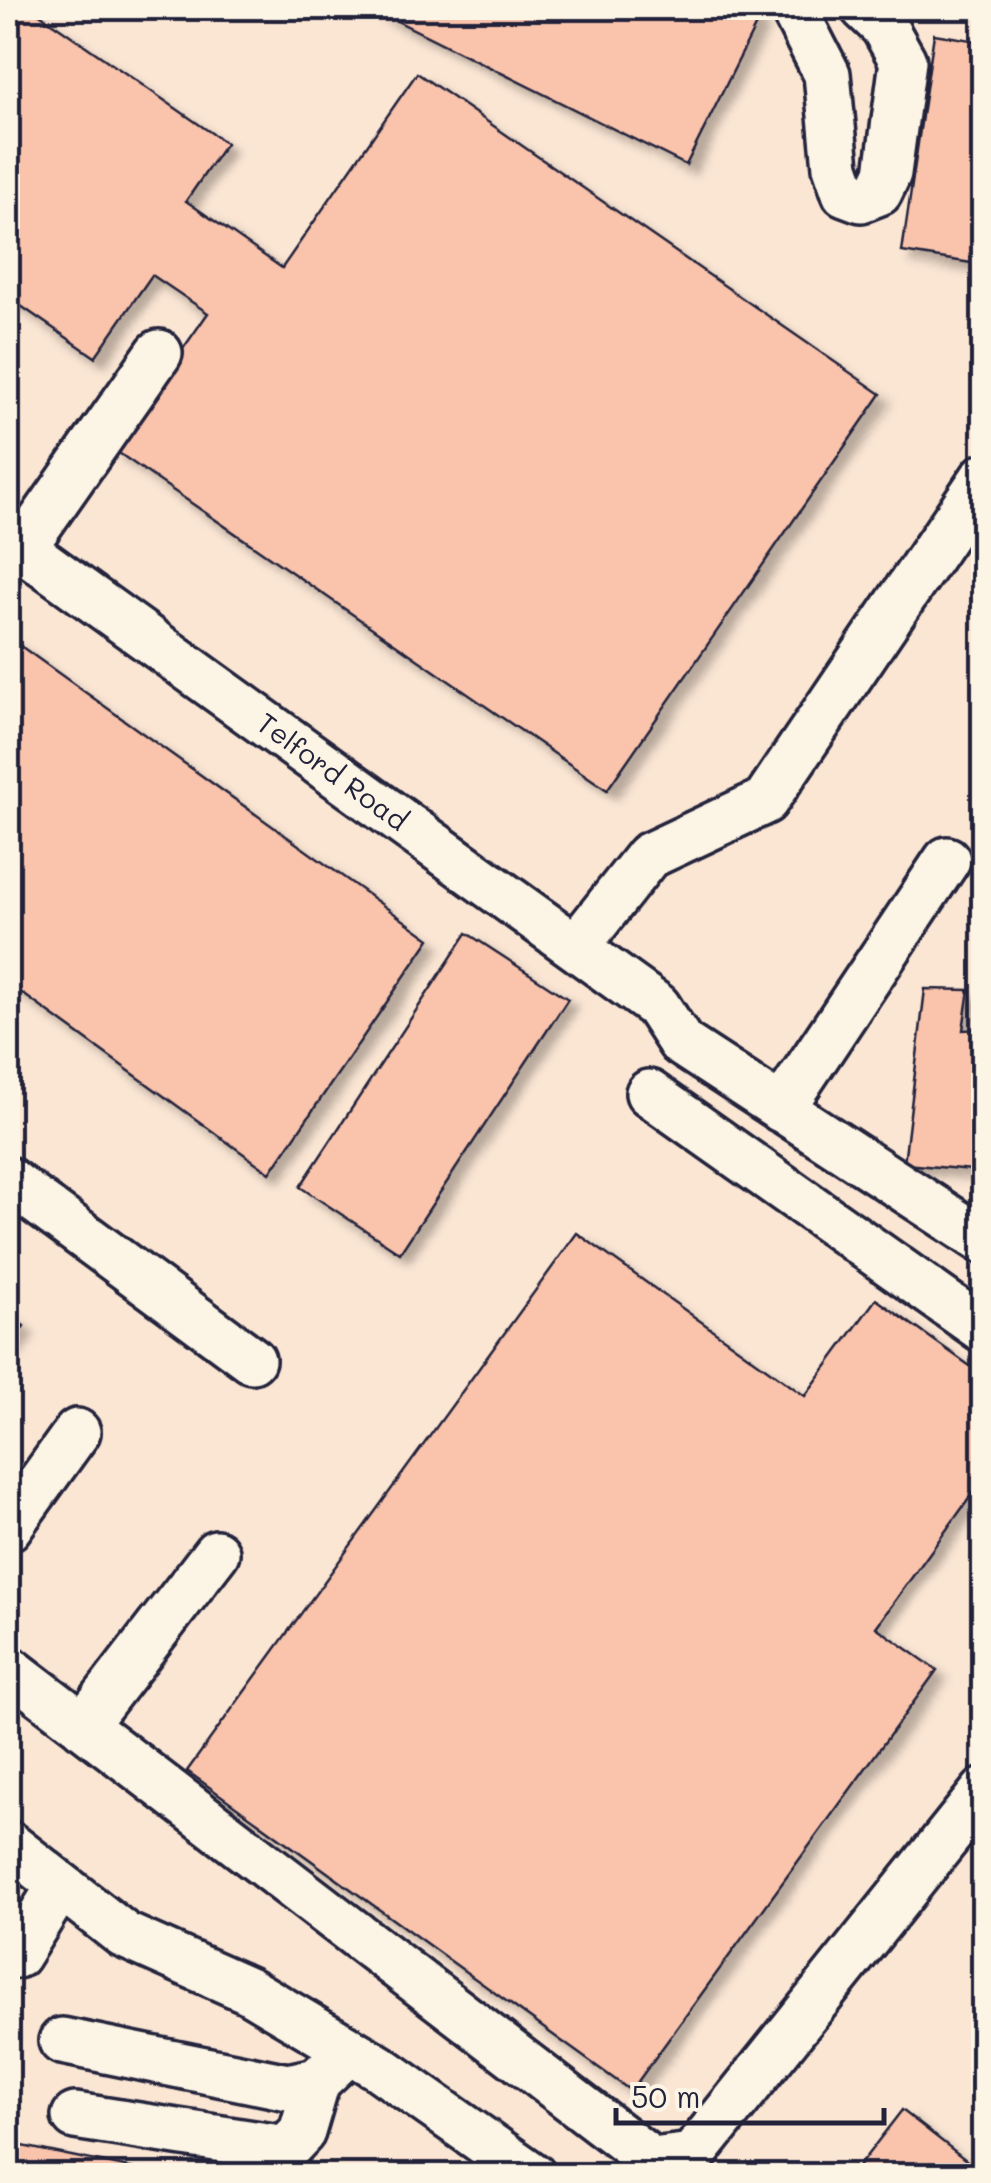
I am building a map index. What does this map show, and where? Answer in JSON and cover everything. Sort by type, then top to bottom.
[{"type":"street","points":[[793,8],[827,74],[836,168],[845,193],[861,199],[878,192],[888,173],[903,61],[884,27],[864,8]]},
{"type":"street","points":[[14,544],[159,353]]},
{"type":"street","points":[[577,946],[648,856],[765,801],[984,477]]},
{"type":"street","name":"Telford Road","points":[[14,544],[577,946],[670,1008],[781,1109],[984,1241]]},
{"type":"street","points":[[781,1109],[947,860]]},
{"type":"street","points":[[670,1008],[642,1103],[984,1330]]},
{"type":"street","points":[[8,1180],[252,1360]]},
{"type":"street","points":[[8,1528],[77,1432]]},
{"type":"street","points":[[83,1726],[216,1553]]},
{"type":"street","points":[[8,1668],[652,2161],[692,2156],[984,1792]]},
{"type":"street","points":[[8,1844],[124,1935],[248,1990],[333,2066]]},
{"type":"street","points":[[18,1954],[60,1886]]},
{"type":"street","points":[[62,2041],[288,2087],[333,2066],[381,2070],[532,2176]]},
{"type":"street","points":[[75,2116],[286,2149],[302,2132],[333,2066]]},
{"type":"shaded area","points":[[8,8],[983,8],[983,2175],[8,2175]]},
{"type":"building","points":[[23,8],[31,8],[226,143],[186,201],[282,268],[417,73],[881,394],[607,790],[113,449],[208,313],[152,275],[95,357],[8,297],[8,30]]},
{"type":"building","points":[[371,8],[742,8],[760,17],[686,165]]},
{"type":"building","points":[[934,34],[984,42],[984,265],[902,252]]},
{"type":"building","points":[[8,637],[430,939],[270,1173],[8,983]]},
{"type":"building","points":[[467,933],[568,999],[400,1253],[300,1187]]},
{"type":"building","points":[[925,989],[969,990],[963,1030],[984,1029],[984,1171],[904,1164]]},
{"type":"building","points":[[577,1233],[805,1396],[876,1299],[984,1376],[984,1478],[876,1627],[937,1670],[631,2091],[187,1771]]},
{"type":"building","points":[[8,1313],[24,1326],[8,1349]]},
{"type":"building","points":[[902,2110],[984,2174],[984,2176],[851,2176]]},
{"type":"building","points":[[8,2143],[169,2176],[8,2176]]},
{"type":"building","points":[[262,2158],[352,2176],[258,2176]]}]
